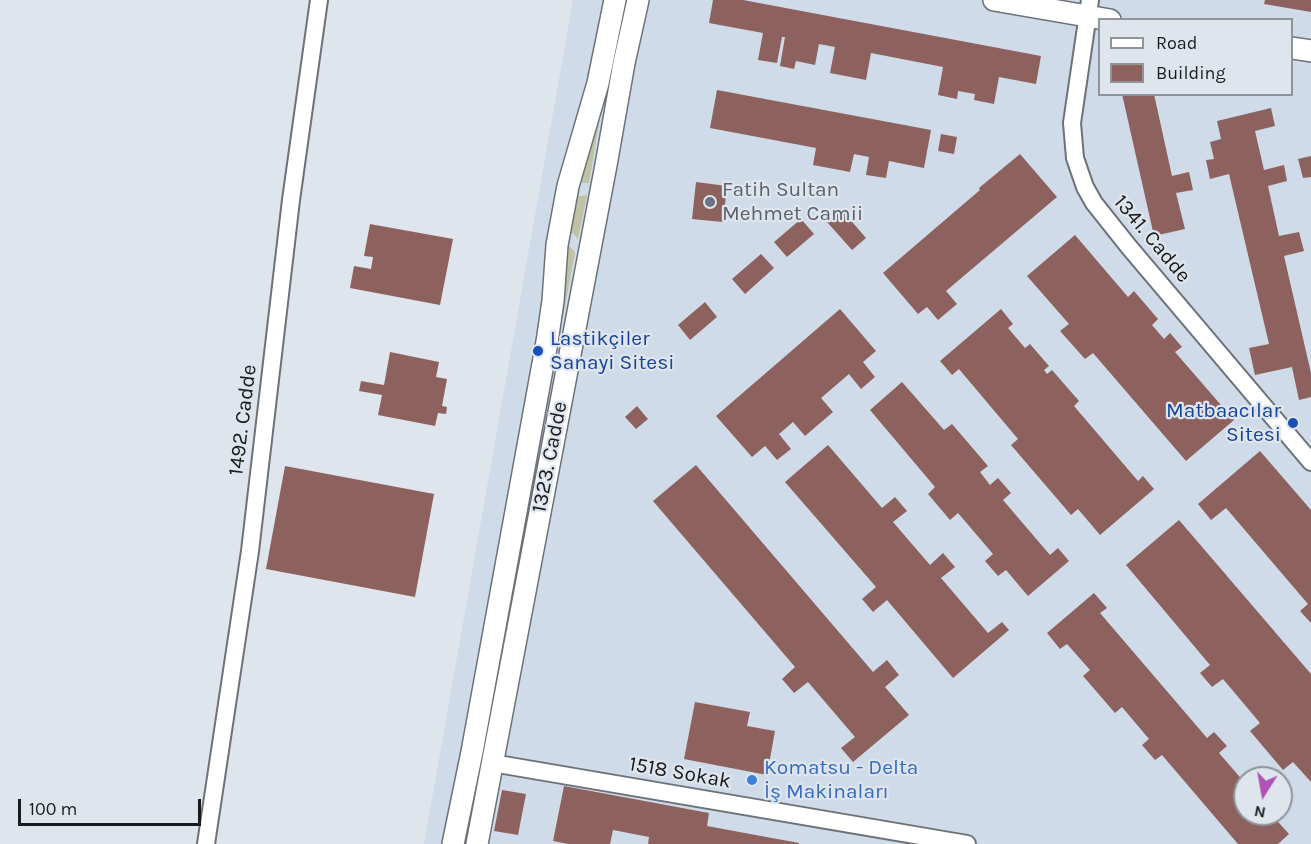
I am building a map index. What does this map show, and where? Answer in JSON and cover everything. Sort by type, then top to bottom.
[{"type":"main road","points":[[453,844],[472,752],[549,328],[557,245],[568,186],[598,83],[615,0]]},
{"type":"main road","name":"1323. Cadde","points":[[477,844],[638,0]]},
{"type":"main road","points":[[994,0],[1089,8],[1106,18]]},
{"type":"main road","points":[[1293,48],[1311,51]]},
{"type":"main road","points":[[568,186],[600,194]]},
{"type":"main road","points":[[557,245],[568,241],[578,243],[588,254]]},
{"type":"main road","points":[[549,328],[573,333]]},
{"type":"street","name":"1492. Cadde","points":[[206,844],[249,551],[291,200],[319,0]]},
{"type":"street","name":"1341. Cadde","points":[[1089,8],[1071,131],[1078,171],[1089,195],[1101,214],[1311,462]]},
{"type":"street","name":"1518 Sokak","points":[[492,764],[966,844]]},
{"type":"shaded area","points":[[573,0],[1311,0],[1311,844],[424,844]]},
{"type":"green space","points":[[604,93],[589,183],[583,183],[578,179]]},
{"type":"green space","points":[[587,195],[578,239],[574,234],[565,231],[576,196]]},
{"type":"green space","points":[[566,245],[575,252],[563,317],[559,317]]},
{"type":"building","points":[[713,0],[743,0],[1041,56],[1036,84],[999,77],[994,104],[974,100],[975,94],[958,91],[957,99],[938,95],[943,67],[871,53],[866,80],[830,73],[835,47],[819,44],[815,65],[796,61],[794,69],[780,66],[785,37],[782,37],[777,63],[758,60],[763,33],[709,23]]},
{"type":"building","points":[[1265,0],[1311,0],[1311,12],[1264,4]]},
{"type":"building","points":[[717,90],[931,130],[924,168],[889,161],[886,178],[866,175],[869,157],[854,154],[850,172],[813,165],[816,148],[710,128]]},
{"type":"building","points":[[1122,96],[1154,96],[1172,176],[1189,172],[1193,190],[1176,193],[1185,229],[1154,236]]},
{"type":"building","points":[[1271,108],[1275,126],[1255,131],[1264,170],[1284,165],[1287,181],[1268,186],[1279,236],[1299,232],[1304,251],[1284,256],[1311,373],[1311,397],[1299,400],[1292,367],[1255,375],[1249,348],[1269,344],[1229,174],[1210,179],[1206,160],[1214,159],[1210,142],[1221,139],[1217,121]]},
{"type":"building","points":[[941,134],[957,137],[954,154],[938,151]]},
{"type":"building","points":[[1020,154],[1057,197],[946,291],[957,304],[938,320],[927,307],[918,314],[883,273]]},
{"type":"building","points":[[1311,156],[1311,177],[1303,178],[1298,159]]},
{"type":"building","name":"Fatih Sultan Mehmet Camii","points":[[696,182],[727,186],[723,222],[692,219]]},
{"type":"building","points":[[841,209],[866,238],[852,250],[827,222]]},
{"type":"building","points":[[801,219],[814,234],[787,257],[774,242]]},
{"type":"building","points":[[370,224],[453,239],[440,305],[350,288],[354,266],[371,269],[373,257],[364,256]]},
{"type":"building","points":[[1075,235],[1128,297],[1134,291],[1158,319],[1152,325],[1164,339],[1170,333],[1182,347],[1175,352],[1234,420],[1186,461],[1093,353],[1085,359],[1060,331],[1069,324],[1027,276]]},
{"type":"building","points":[[761,254],[774,268],[745,294],[732,279]]},
{"type":"building","points":[[705,302],[717,317],[690,340],[678,325]]},
{"type":"building","points":[[840,309],[876,351],[863,362],[875,377],[861,389],[849,374],[821,398],[833,412],[805,436],[793,422],[779,434],[791,449],[777,460],[765,446],[752,457],[716,416]]},
{"type":"building","points":[[1001,309],[1013,324],[1008,328],[1025,348],[1030,344],[1049,366],[1044,370],[1047,374],[1052,370],[1079,401],[1074,406],[1138,481],[1143,476],[1154,489],[1100,535],[1078,509],[1071,515],[1011,445],[1018,439],[959,369],[952,375],[940,361]]},
{"type":"building","points":[[390,352],[439,362],[436,377],[447,379],[442,406],[447,407],[446,414],[438,413],[435,426],[378,415],[382,395],[359,391],[361,381],[384,385]]},
{"type":"building","points":[[902,382],[944,430],[952,424],[988,466],[980,472],[990,485],[998,478],[1011,493],[1003,500],[1050,555],[1058,548],[1069,561],[1028,596],[1006,570],[998,576],[985,561],[993,554],[958,513],[950,520],[928,494],[935,487],[870,410]]},
{"type":"building","points":[[637,406],[648,419],[636,429],[625,417]]},
{"type":"building","points":[[828,445],[882,508],[895,497],[907,511],[893,522],[930,565],[943,553],[955,567],[941,578],[988,633],[1002,622],[1009,630],[953,678],[887,600],[873,612],[862,599],[876,587],[785,482]]},
{"type":"building","points":[[1260,451],[1311,510],[1311,623],[1300,611],[1308,604],[1226,508],[1211,520],[1198,504]]},
{"type":"building","points":[[696,465],[873,672],[887,660],[899,675],[885,687],[909,715],[853,762],[841,748],[855,737],[808,682],[794,693],[782,679],[795,667],[653,501]]},
{"type":"building","points":[[285,466],[434,494],[415,597],[266,569]]},
{"type":"building","points":[[1179,520],[1311,674],[1311,782],[1293,762],[1288,766],[1280,766],[1250,731],[1260,723],[1223,679],[1212,687],[1200,673],[1210,665],[1126,565]]},
{"type":"building","points":[[1094,593],[1107,608],[1100,613],[1207,738],[1214,732],[1227,746],[1219,753],[1233,769],[1233,826],[1282,826],[1289,834],[1278,844],[1238,844],[1162,755],[1155,760],[1142,745],[1149,739],[1122,707],[1115,713],[1083,676],[1090,670],[1067,644],[1060,649],[1047,633]]},
{"type":"building","points":[[695,702],[750,712],[747,726],[775,731],[767,775],[684,759]]},
{"type":"building","points":[[564,786],[709,813],[707,826],[799,844],[648,844],[649,837],[613,830],[610,844],[568,844],[553,841]]},
{"type":"building","points":[[502,790],[526,794],[518,835],[494,831]]},
{"type":"place","name":"Fatih Sultan Mehmet Camii","points":[[710,202]]},
{"type":"place","name":"Lastikçiler Sanayi Sitesi","points":[[538,351]]},
{"type":"place","name":"Matbaacılar Sitesi","points":[[1293,423]]},
{"type":"place","name":"Komatsu - Delta İş Makinaları","points":[[752,780]]}]
